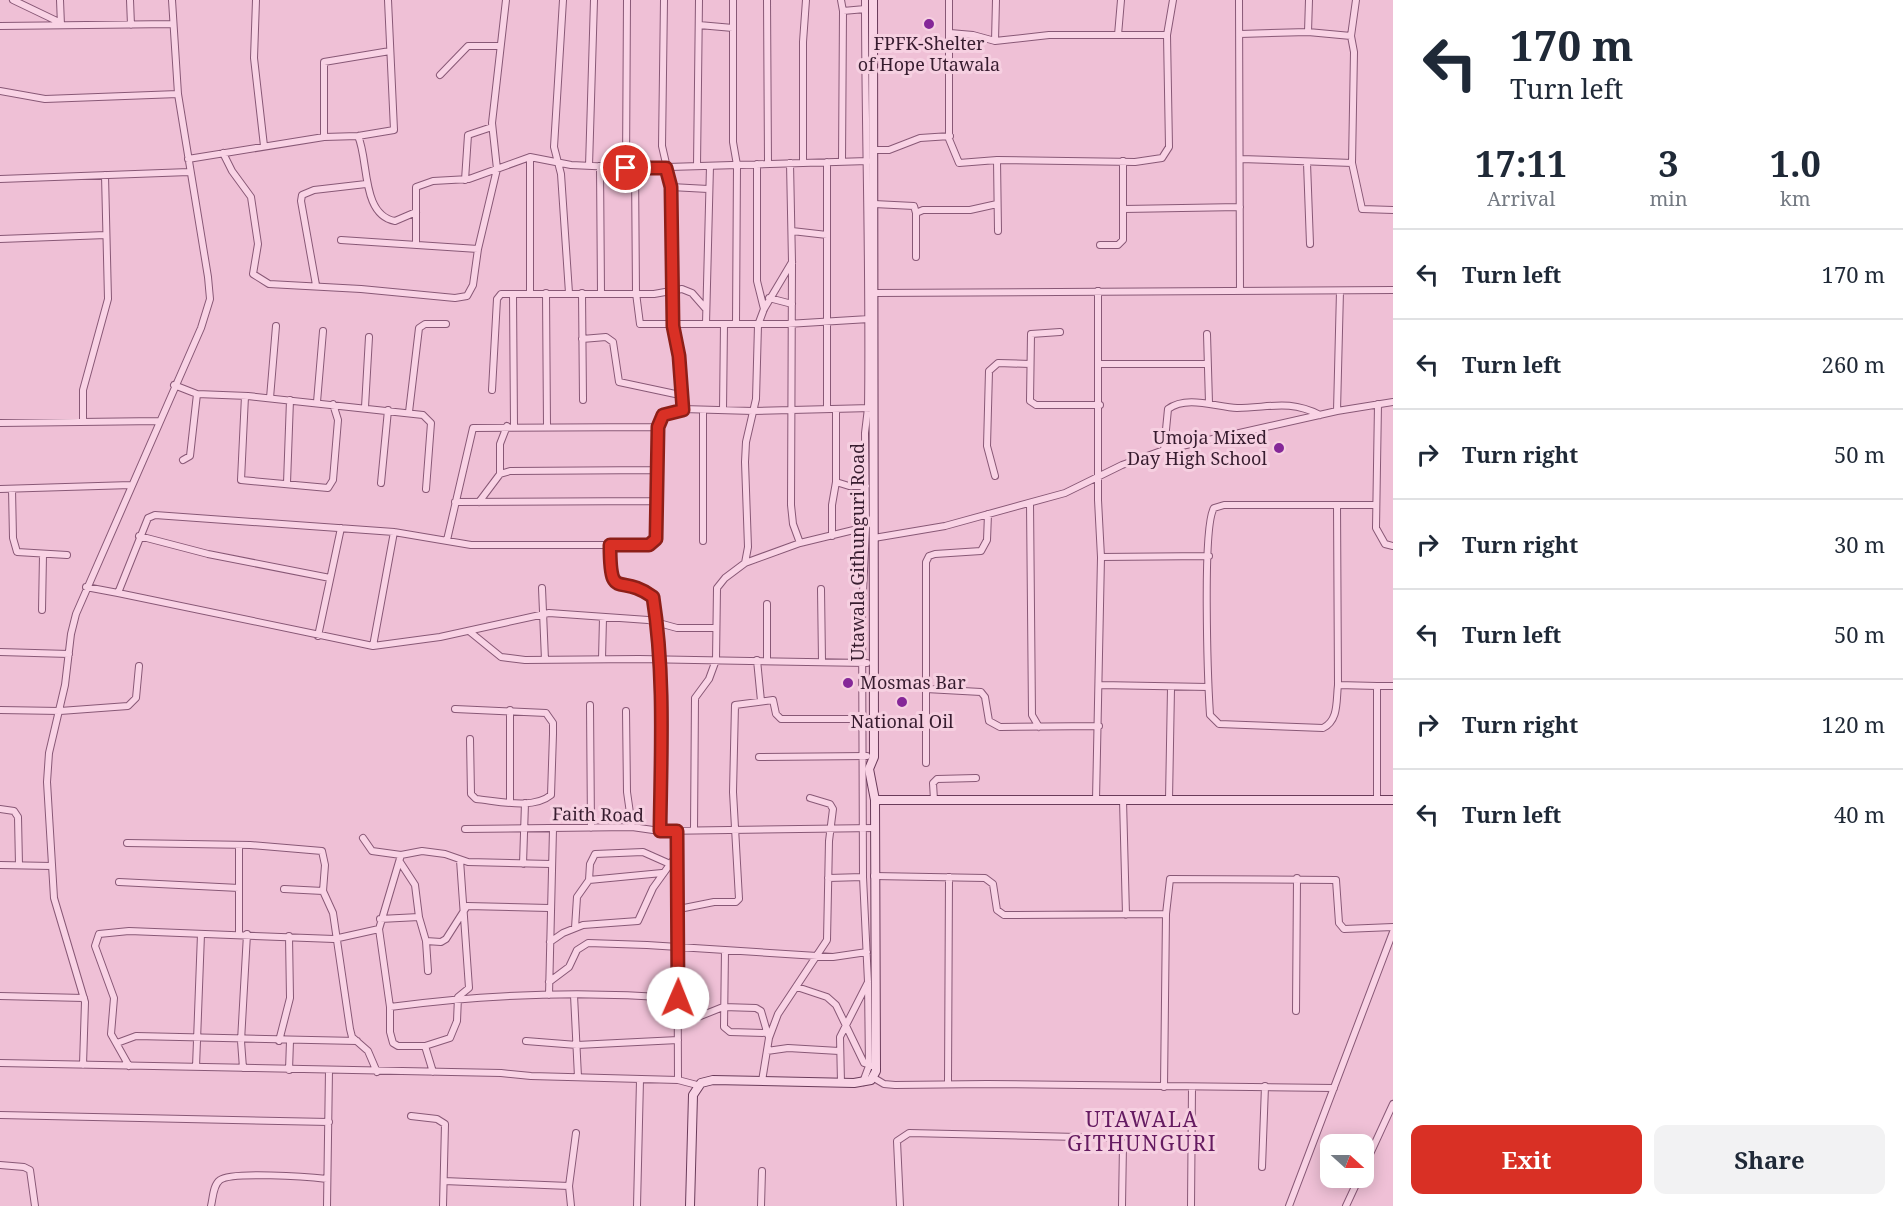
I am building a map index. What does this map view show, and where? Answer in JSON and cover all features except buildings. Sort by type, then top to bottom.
[{"type":"street","points":[[14,0],[61,24]]},
{"type":"street","points":[[60,0],[61,24]]},
{"type":"street","points":[[130,0],[131,25]]},
{"type":"street","points":[[83,1065],[84,998],[54,898],[47,782],[49,753],[60,711],[71,634],[86,587],[201,328],[210,299],[178,94],[172,0]]},
{"type":"street","points":[[256,0],[254,58],[264,146]]},
{"type":"street","points":[[188,159],[324,137],[391,132],[396,128],[388,0]]},
{"type":"street","points":[[223,153],[231,171],[251,197],[258,244],[253,274],[269,284],[316,285],[455,298],[467,296],[473,285],[478,249],[496,169],[492,127],[506,0]]},
{"type":"street","points":[[563,0],[554,147],[559,163],[569,293]]},
{"type":"street","points":[[589,166],[594,0]]},
{"type":"street","points":[[626,168],[627,0]]},
{"type":"street","points":[[663,0],[661,111],[666,168],[671,187],[673,326],[679,356],[680,395],[683,410]]},
{"type":"street","points":[[697,166],[699,0]]},
{"type":"street","points":[[733,0],[733,142],[737,165],[736,324]]},
{"type":"street","points":[[767,0],[768,163]]},
{"type":"street","points":[[803,163],[803,42],[806,0]]},
{"type":"street","points":[[841,0],[843,11],[842,161]]},
{"type":"street","points":[[635,168],[636,293],[640,324],[673,326],[792,324],[871,318],[870,162],[865,0]]},
{"type":"street","name":"Utawala Githunguri Road","points":[[873,0],[874,150],[870,162],[874,204],[875,293],[871,318],[869,485],[870,516],[874,538],[874,757],[869,769],[875,800],[874,1078]]},
{"type":"street","points":[[949,0],[950,135],[959,163],[996,160],[1150,162],[1162,159],[1166,154],[1169,100],[1167,36],[1173,0]]},
{"type":"street","points":[[995,42],[996,0]]},
{"type":"street","points":[[1118,35],[1121,0]]},
{"type":"street","points":[[1239,0],[1240,291]]},
{"type":"street","points":[[1308,32],[1309,0]]},
{"type":"street","points":[[1356,0],[1352,36],[1354,52],[1352,163],[1362,210],[1393,210]]},
{"type":"street","points":[[843,11],[865,9]]},
{"type":"street","points":[[0,26],[173,24]]},
{"type":"street","points":[[699,25],[733,28]]},
{"type":"street","points":[[1240,34],[1308,32],[1352,36]]},
{"type":"street","points":[[950,33],[973,35],[995,42],[1049,35],[1167,36]]},
{"type":"street","points":[[440,75],[468,46],[500,46]]},
{"type":"street","points":[[324,137],[324,63],[390,51]]},
{"type":"street","points":[[0,91],[45,99],[178,94]]},
{"type":"street","points":[[465,180],[468,135],[492,127]]},
{"type":"street","points":[[874,150],[889,150],[920,138],[950,135]]},
{"type":"street","points":[[358,136],[366,184],[381,214],[386,219],[395,221],[403,220],[416,212]]},
{"type":"street","points":[[530,158],[530,294]]},
{"type":"street","points":[[416,244],[415,190],[420,184],[465,180],[530,158],[559,163],[626,168],[870,162]]},
{"type":"street","points":[[1241,159],[1352,163]]},
{"type":"street","points":[[996,160],[998,231]]},
{"type":"street","points":[[1100,245],[1122,243],[1123,161]]},
{"type":"street","points":[[827,162],[828,409]]},
{"type":"street","points":[[790,163],[792,231],[791,505],[793,524],[800,543]]},
{"type":"street","points":[[1307,163],[1310,244]]},
{"type":"street","points":[[757,164],[757,280],[764,309]]},
{"type":"street","points":[[600,166],[601,293]]},
{"type":"street","points":[[706,324],[710,166]]},
{"type":"street","points":[[0,179],[189,172]]},
{"type":"street","points":[[83,422],[83,390],[108,299],[105,176]]},
{"type":"street","points":[[316,285],[301,201],[302,195],[314,190],[366,184]]},
{"type":"street","points":[[671,187],[708,189]]},
{"type":"street","points":[[874,204],[914,206],[916,257]]},
{"type":"street","points":[[916,213],[923,210],[970,210],[997,204]]},
{"type":"street","points":[[1124,209],[1240,207]]},
{"type":"street","points":[[792,231],[827,235]]},
{"type":"street","points":[[0,239],[106,236]]},
{"type":"street","points":[[341,240],[478,249]]},
{"type":"street","points":[[745,563],[748,547],[746,442],[753,411],[758,324],[769,298],[792,262]]},
{"type":"street","points":[[492,390],[497,300],[501,294],[636,293],[687,290],[706,309]]},
{"type":"street","points":[[875,293],[1393,290]]},
{"type":"street","points":[[1096,800],[1101,557],[1098,476],[1100,364],[1098,291]]},
{"type":"street","points":[[1337,411],[1340,291]]},
{"type":"street","points":[[546,293],[548,426]]},
{"type":"street","points":[[582,293],[583,400]]},
{"type":"street","points":[[500,474],[500,444],[510,426],[513,294]]},
{"type":"street","points":[[769,298],[792,304]]},
{"type":"street","points":[[409,412],[419,328],[425,324],[446,324]]},
{"type":"street","points":[[723,410],[724,324]]},
{"type":"street","points":[[270,398],[276,326]]},
{"type":"street","points":[[317,402],[323,331]]},
{"type":"street","points":[[1060,332],[1031,334],[1030,401],[1032,403],[1100,405]]},
{"type":"street","points":[[1208,334],[1206,364],[1209,403]]},
{"type":"street","points":[[365,407],[369,338]]},
{"type":"street","points":[[582,339],[610,339],[614,345],[619,382],[680,395]]},
{"type":"street","points":[[995,476],[987,446],[989,370],[998,363],[1029,364]]},
{"type":"street","points":[[1100,364],[1206,364]]},
{"type":"street","points":[[174,385],[197,394],[317,402],[423,415],[431,423],[426,489]]},
{"type":"street","points":[[183,460],[190,456],[193,444],[197,394]]},
{"type":"street","points":[[245,396],[239,478],[243,481],[287,483],[322,490],[330,486],[339,420],[333,404]]},
{"type":"street","points":[[287,483],[290,400]]},
{"type":"street","points":[[874,538],[945,526],[1065,493],[1122,465],[1164,450],[1337,411],[1393,402]]},
{"type":"street","points":[[1164,450],[1168,409],[1175,404],[1209,403],[1239,408],[1280,404],[1302,407],[1320,415]]},
{"type":"street","points":[[1378,404],[1376,528],[1380,539],[1385,544],[1393,546]]},
{"type":"street","points":[[118,593],[148,518],[155,515],[394,532],[499,546],[610,545],[654,542],[658,427],[663,415],[683,410],[871,408]]},
{"type":"street","points":[[832,536],[832,505],[836,482],[836,409]]},
{"type":"street","points":[[381,483],[388,410]]},
{"type":"street","points":[[703,410],[703,542]]},
{"type":"street","points":[[0,423],[159,421]]},
{"type":"street","points":[[447,540],[473,428],[658,427]]},
{"type":"street","points":[[479,502],[500,474],[510,471],[657,470]]},
{"type":"street","points":[[836,482],[849,486],[869,485]]},
{"type":"street","points":[[0,489],[131,485]]},
{"type":"street","points":[[12,489],[15,548],[22,555],[67,555]]},
{"type":"street","points":[[455,502],[657,501]]},
{"type":"street","points":[[1030,503],[1032,715],[1039,726]]},
{"type":"street","points":[[1337,505],[1338,685],[1335,716],[1323,728],[1219,724],[1210,715],[1208,687],[1209,522],[1214,508],[1224,505],[1337,505],[1375,505]]},
{"type":"street","points":[[926,764],[926,562],[935,554],[981,551],[987,540],[988,514]]},
{"type":"street","points":[[863,1082],[873,1066],[863,876],[864,663],[862,615],[866,527],[870,516]]},
{"type":"street","points":[[694,830],[695,698],[709,679],[716,660],[715,628],[719,584],[745,563],[800,543],[866,527]]},
{"type":"street","points":[[318,636],[341,528]]},
{"type":"street","points":[[373,646],[394,532]]},
{"type":"street","points":[[139,537],[218,556],[330,578]]},
{"type":"street","points":[[610,545],[612,580],[653,597],[659,659],[660,831]]},
{"type":"street","points":[[42,610],[43,555]]},
{"type":"street","points":[[1101,557],[1209,556]]},
{"type":"street","points":[[86,587],[373,646],[469,631],[544,614],[648,620],[677,628],[715,628]]},
{"type":"street","points":[[542,588],[545,660]]},
{"type":"street","points":[[821,589],[822,661]]},
{"type":"street","points":[[767,604],[767,660]]},
{"type":"street","points":[[602,659],[603,618]]},
{"type":"street","points":[[469,631],[501,657],[545,660],[659,659],[874,663]]},
{"type":"street","points":[[0,652],[69,654]]},
{"type":"street","points":[[757,660],[760,701]]},
{"type":"street","points":[[0,710],[60,711],[128,706],[136,698],[139,666]]},
{"type":"street","points":[[1100,685],[1208,687]]},
{"type":"street","points":[[1338,685],[1393,686]]},
{"type":"street","points":[[1377,686],[1377,801]]},
{"type":"street","points":[[1168,800],[1171,687]]},
{"type":"street","points":[[926,689],[981,692],[985,697],[989,721],[993,725],[1099,726]]},
{"type":"street","points":[[679,909],[714,902],[736,902],[739,899],[735,830],[733,709],[739,703],[775,702],[776,714],[782,719],[873,719]]},
{"type":"street","points":[[590,705],[591,828]]},
{"type":"street","points":[[455,709],[546,713],[553,723],[553,790],[546,799],[525,803],[476,799],[471,794],[470,739]]},
{"type":"street","points":[[510,710],[510,802]]},
{"type":"street","points":[[626,711],[627,792],[632,827]]},
{"type":"street","points":[[759,757],[874,757]]},
{"type":"street","points":[[934,800],[933,783],[937,779],[976,778]]},
{"type":"street","points":[[762,1081],[768,1036],[778,1014],[827,940],[832,805],[810,798]]},
{"type":"street","points":[[875,800],[1393,800]]},
{"type":"street","points":[[1123,800],[1125,915]]},
{"type":"street","points":[[523,864],[525,803]]},
{"type":"street","points":[[0,809],[14,811],[18,817],[19,866]]},
{"type":"street","name":"Faith Road","points":[[465,830],[632,827],[660,831],[875,828]]},
{"type":"street","points":[[549,995],[549,908],[553,829]]},
{"type":"street","points":[[677,831],[678,1080]]},
{"type":"street","points":[[363,838],[372,851],[401,859],[422,851],[445,854],[460,860],[551,864]]},
{"type":"street","points":[[127,843],[239,845],[322,851],[325,865],[323,891],[330,904],[337,938],[350,1029],[357,1041],[368,1051],[377,1072]]},
{"type":"street","points":[[239,845],[239,934]]},
{"type":"street","points":[[575,928],[577,897],[589,880],[590,864],[595,854],[643,852],[670,864]]},
{"type":"street","points":[[550,942],[575,928],[603,922],[638,921],[662,873],[677,856]]},
{"type":"street","points":[[401,859],[380,919],[379,929],[390,1007],[390,1032],[394,1044],[425,1046],[450,1038],[457,1021],[458,998],[467,991],[469,982],[460,860]]},
{"type":"street","points":[[401,859],[414,880],[419,917],[426,941],[428,971]]},
{"type":"street","points":[[0,866],[52,866]]},
{"type":"street","points":[[589,880],[662,873]]},
{"type":"street","points":[[828,878],[863,876]]},
{"type":"street","points":[[874,876],[991,880],[997,910],[1004,915],[1166,914]]},
{"type":"street","points":[[948,1084],[949,877]]},
{"type":"street","points":[[1296,1011],[1297,878]]},
{"type":"street","points":[[1164,1087],[1166,914],[1170,879],[1336,880],[1339,923],[1344,929],[1393,927]]},
{"type":"street","points":[[119,882],[238,888]]},
{"type":"street","points":[[284,889],[323,891]]},
{"type":"street","points":[[426,941],[441,942],[446,939],[463,909],[473,905],[549,908]]},
{"type":"street","points":[[380,919],[419,917]]},
{"type":"street","points":[[129,1066],[111,1034],[114,998],[95,945],[97,936],[103,932],[337,938],[379,929]]},
{"type":"street","points":[[1289,1206],[1393,932]]},
{"type":"street","points":[[196,1067],[201,934]]},
{"type":"street","points":[[243,1068],[241,1041],[247,934]]},
{"type":"street","points":[[279,1041],[290,998],[289,936]]},
{"type":"street","points":[[549,982],[569,967],[582,945],[679,947],[849,957],[867,952]]},
{"type":"street","points":[[725,950],[723,1006],[726,1031],[768,1036]]},
{"type":"street","points":[[841,1083],[840,1037],[868,982]]},
{"type":"street","points":[[797,987],[832,1000],[848,1024],[864,1063],[873,1066]]},
{"type":"street","points":[[390,1007],[458,998],[549,995],[678,998]]},
{"type":"street","points":[[574,995],[578,1077]]},
{"type":"street","points":[[0,996],[84,998]]},
{"type":"street","points":[[678,1025],[723,1006],[759,1009],[768,1036]]},
{"type":"street","points":[[117,1043],[136,1036],[241,1041],[357,1041]]},
{"type":"street","points":[[526,1041],[577,1045],[678,1040]]},
{"type":"street","points":[[289,1070],[290,1041]]},
{"type":"street","points":[[425,1046],[433,1072]]},
{"type":"street","points":[[767,1051],[788,1048],[839,1051]]},
{"type":"street","points":[[0,1063],[433,1072],[678,1080],[698,1085],[713,1080],[841,1083],[863,1082],[874,1078],[884,1084],[896,1085],[1265,1086],[1334,1089]]},
{"type":"street","points":[[327,1206],[329,1070]]},
{"type":"street","points":[[637,1206],[640,1080]]},
{"type":"street","points":[[690,1206],[693,1095],[698,1085]]},
{"type":"street","points":[[1262,1167],[1265,1086]]},
{"type":"street","points":[[1191,1206],[1192,1087]]},
{"type":"street","points":[[1374,1145],[1393,1104]]},
{"type":"street","points":[[0,1115],[329,1122]]},
{"type":"street","points":[[411,1116],[437,1119],[445,1124],[444,1206]]},
{"type":"street","points":[[571,1206],[569,1186],[576,1133]]},
{"type":"street","points":[[900,1206],[897,1141],[909,1133],[1119,1138],[1123,1144],[1122,1206]]},
{"type":"street","points":[[0,1165],[24,1167],[30,1170],[35,1206]]},
{"type":"street","points":[[761,1206],[762,1171]]},
{"type":"street","points":[[211,1206],[215,1185],[223,1178],[277,1176],[327,1179]]},
{"type":"street","points":[[444,1181],[569,1186]]},
{"type":"street","points":[[1346,1206],[1354,1188]]},
{"type":"place","name":"FPFK-Shelter of Hope Utawala","points":[[929,24]]},
{"type":"place","name":"Umoja Mixed Day High School","points":[[1279,448]]},
{"type":"place","name":"Mosmas Bar","points":[[848,683]]},
{"type":"place","name":"National Oil","points":[[902,702]]},
{"type":"district","name":"UTAWALA GITHUNGURI","points":[[1142,1132]]},
{"type":"route","points":[[626,168],[666,168],[671,187],[673,326],[678,346],[680,395],[683,410],[663,415],[658,427],[656,539],[649,545],[610,545],[610,576],[615,582],[653,597],[657,624],[660,686],[660,831],[677,831],[678,998]]}]
